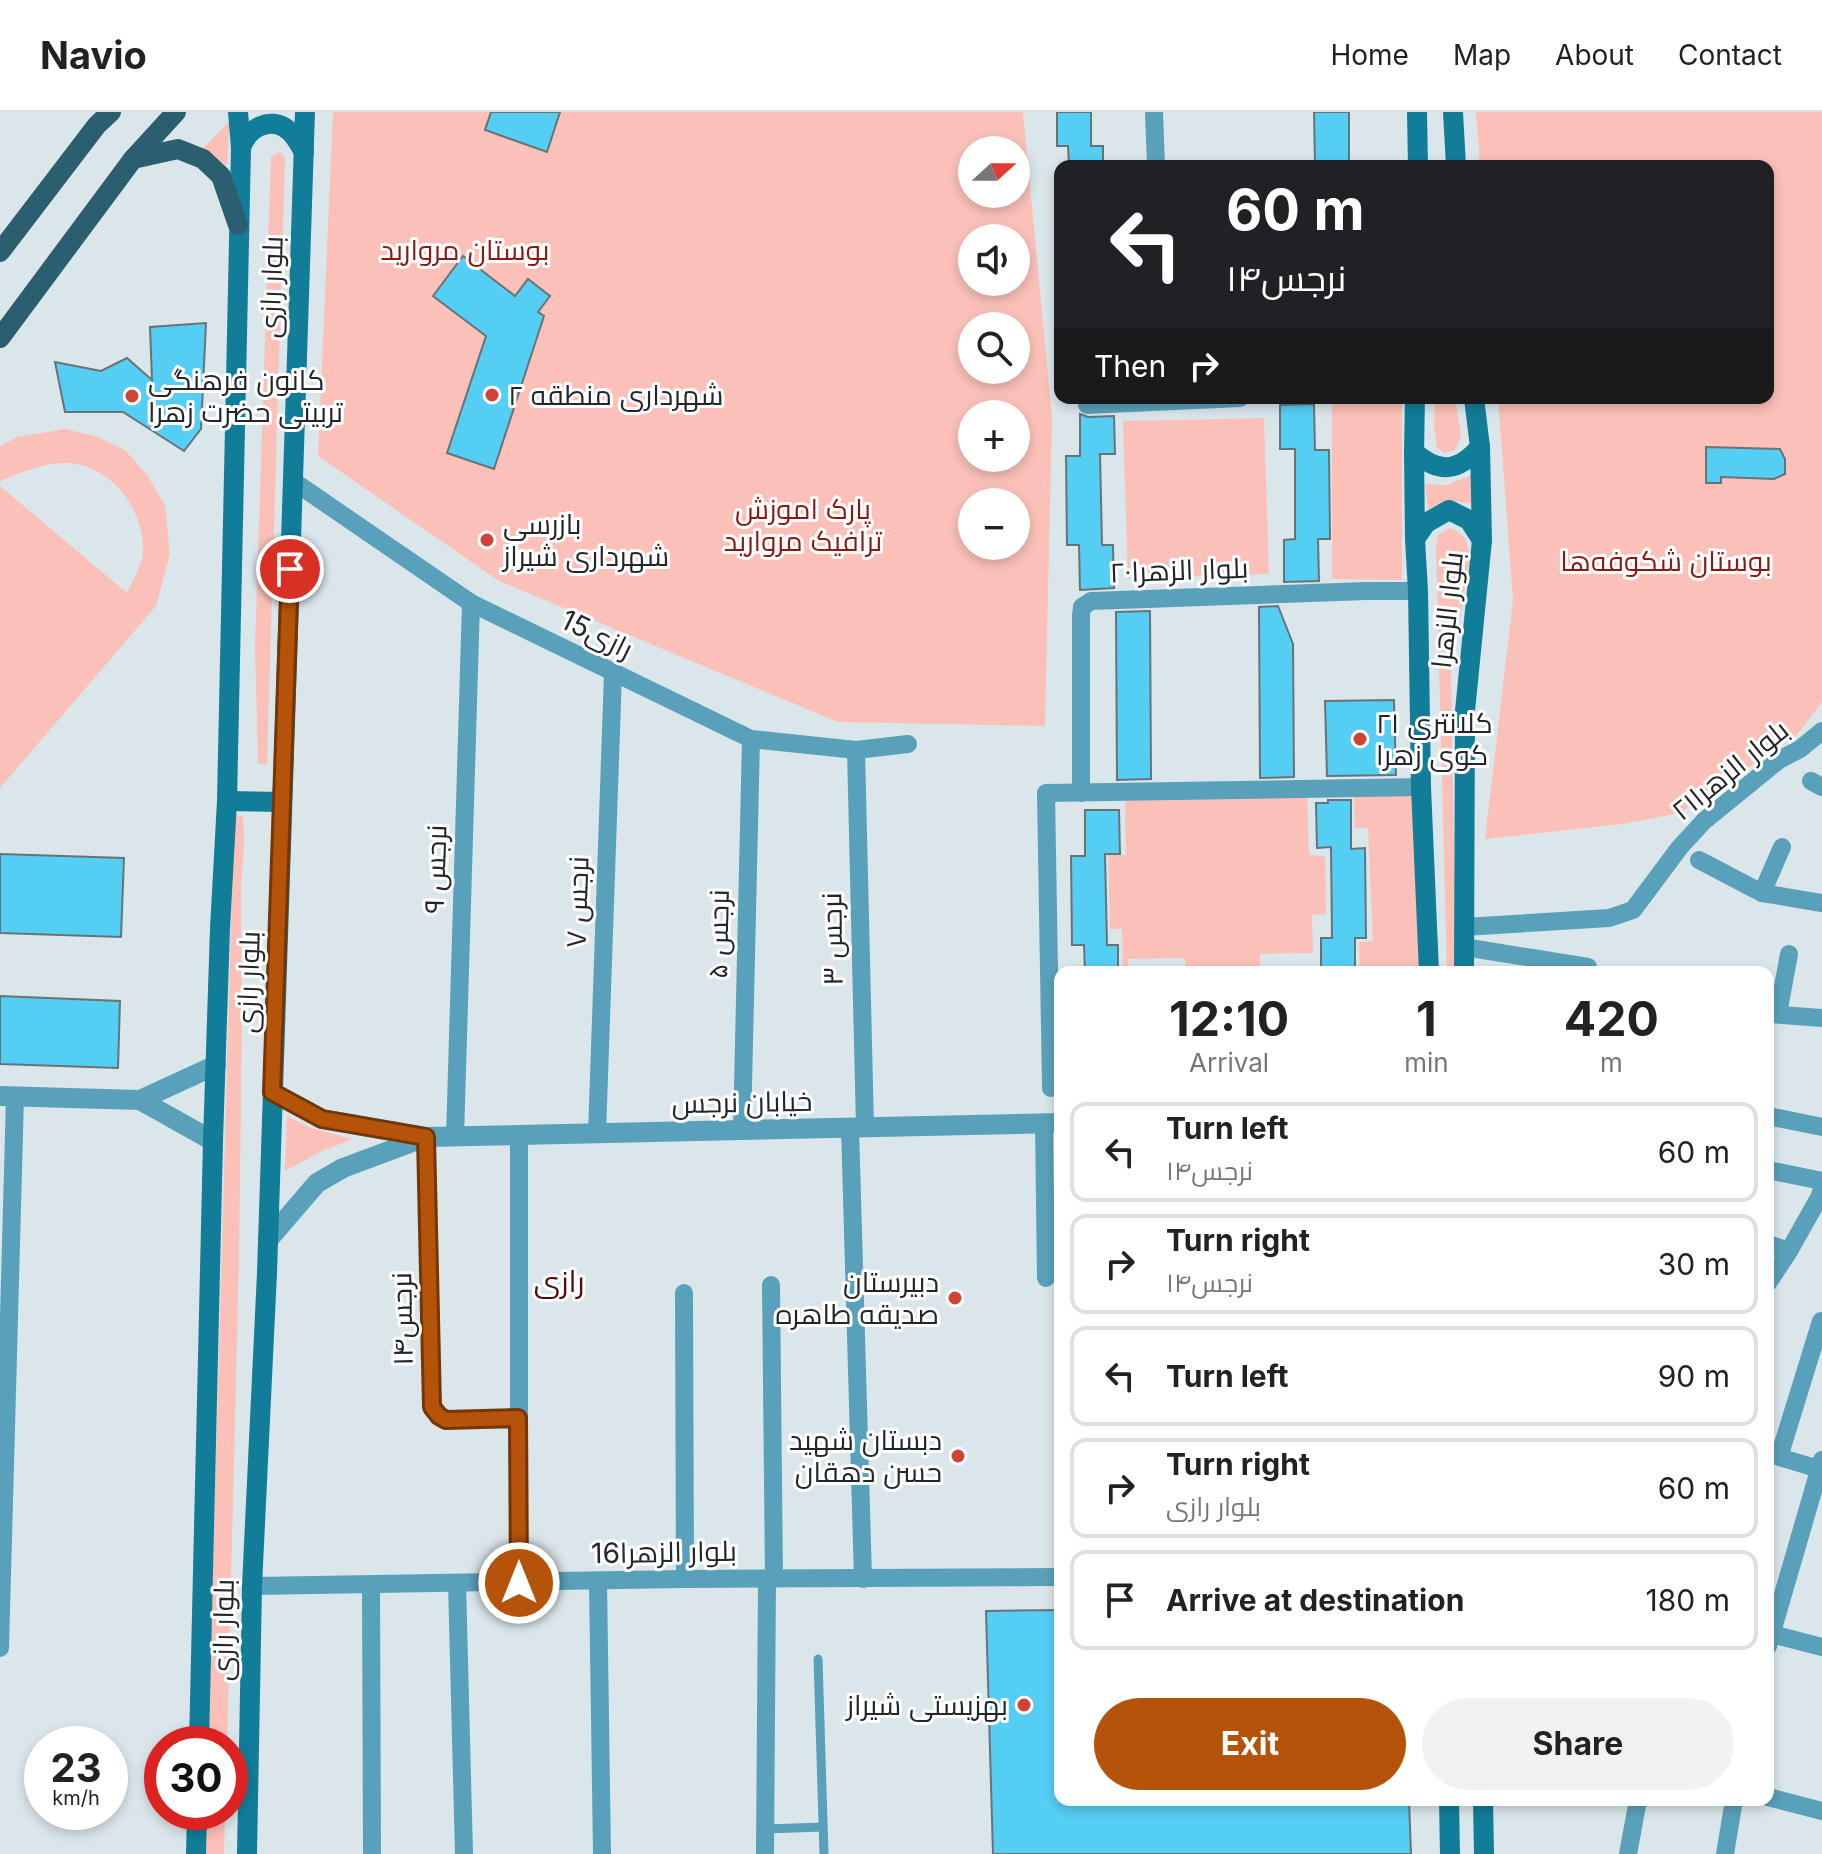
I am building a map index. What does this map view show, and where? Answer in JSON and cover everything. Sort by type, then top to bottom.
[{"type":"main road","points":[[0,338],[133,159],[176,112]]},
{"type":"main road","name":"بلوار رازی","points":[[199,1726],[213,1141],[227,801],[241,148],[238,112]]},
{"type":"main road","name":"بلوار رازی","points":[[247,1854],[252,1586],[268,1240],[305,112]]},
{"type":"main road","points":[[1417,112],[1418,160]]},
{"type":"main road","points":[[1453,112],[1456,160]]},
{"type":"main road","points":[[0,252],[102,116]]},
{"type":"main road","points":[[241,148],[253,130],[265,123],[281,125],[292,132],[304,152]]},
{"type":"main road","points":[[133,159],[178,149],[203,159],[221,176],[238,225]]},
{"type":"main road","name":"بلوار الزهرا","points":[[1415,404],[1421,787],[1429,966]]},
{"type":"main road","name":"بلوار الزهرا","points":[[1464,966],[1465,711],[1482,540],[1480,447],[1475,404]]},
{"type":"main road","points":[[1414,452],[1424,461],[1448,468],[1465,461],[1480,447]]},
{"type":"main road","points":[[1415,539],[1426,523],[1449,510],[1469,520],[1482,540]]},
{"type":"main road","points":[[227,801],[282,802]]},
{"type":"main road","points":[[1449,1806],[1450,1854]]},
{"type":"main road","points":[[1483,1806],[1484,1854]]},
{"type":"main road","points":[[196,1854],[197,1830]]},
{"type":"street","points":[[1154,112],[1156,160]]},
{"type":"street","points":[[1087,404],[1109,404]]},
{"type":"street","name":"15رازی","points":[[293,481],[471,603],[751,739],[856,750],[908,744]]},
{"type":"street","name":"بلوار الزهرا۲۰","points":[[1081,793],[1081,615],[1082,607],[1091,601],[1418,591]]},
{"type":"street","name":"نرجس ۹","points":[[455,1137],[471,603]]},
{"type":"street","name":"نرجس ۷","points":[[597,1134],[613,673]]},
{"type":"street","name":"بلوار الزهرا۲۱","points":[[1464,937],[1609,918],[1633,910],[1680,847],[1704,821],[1779,760],[1800,749],[1822,731]]},
{"type":"street","name":"نرجس ۵","points":[[742,1130],[751,739]]},
{"type":"street","name":"نرجس ۳","points":[[856,750],[856,1348],[863,1579]]},
{"type":"street","points":[[1051,1088],[1046,793],[1421,787]]},
{"type":"street","points":[[1762,893],[1782,847]]},
{"type":"street","points":[[1699,860],[1762,893],[1822,903]]},
{"type":"street","points":[[1464,937],[1561,966]]},
{"type":"street","points":[[1774,1010],[1789,954]]},
{"type":"street","points":[[1774,1014],[1822,1018]]},
{"type":"street","points":[[0,1648],[7,1096],[140,1100],[216,1065]]},
{"type":"street","points":[[272,1092],[322,1119],[426,1137]]},
{"type":"street","points":[[140,1100],[213,1141]]},
{"type":"street","points":[[1774,1117],[1822,1127]]},
{"type":"street","points":[[1046,1278],[1052,1123]]},
{"type":"street","name":"خیابان نرجس","points":[[426,1137],[1052,1123]]},
{"type":"street","points":[[519,1135],[519,1583]]},
{"type":"street","points":[[268,1240],[317,1183],[343,1168],[426,1137]]},
{"type":"street","name":"نرجس۱۴","points":[[426,1137],[432,1407],[446,1420],[518,1418]]},
{"type":"street","points":[[1774,1171],[1822,1181]]},
{"type":"street","points":[[1774,1274],[1822,1188]]},
{"type":"street","points":[[1774,1246],[1789,1251]]},
{"type":"street","points":[[765,1854],[771,1285]]},
{"type":"street","points":[[684,1293],[685,1579]]},
{"type":"street","points":[[1774,1621],[1820,1464],[1779,1457],[1821,1321]]},
{"type":"street","name":"16بلوار الزهرا","points":[[252,1586],[1054,1577]]},
{"type":"street","points":[[598,1582],[602,1854]]},
{"type":"street","points":[[457,1583],[464,1854]]},
{"type":"street","points":[[371,1585],[372,1854]]},
{"type":"street","points":[[1774,1639],[1822,1647]]},
{"type":"street","points":[[1774,1799],[1822,1811]]},
{"type":"street","points":[[1628,1854],[1637,1806]]},
{"type":"street","points":[[1725,1854],[1733,1806]]},
{"type":"lane","points":[[818,1659],[824,1854]]},
{"type":"lane","points":[[765,1829],[823,1827]]},
{"type":"green space","points":[[333,112],[1023,112],[1025,136],[958,136],[958,208],[1030,208],[1030,186],[1052,417],[1045,726],[838,722],[499,581],[318,456]]},
{"type":"green space","name":"بوستان شکوفه‌ها","points":[[1476,112],[1822,112],[1822,702],[1797,735],[1680,813],[1622,824],[1485,839],[1513,600],[1498,404],[1774,404],[1774,160],[1480,160]]},
{"type":"green space","points":[[230,121],[227,166],[201,150]]},
{"type":"green space","points":[[280,152],[285,158],[267,765],[258,763],[255,647],[271,156]]},
{"type":"green space","points":[[1332,404],[1402,404],[1402,580],[1332,579]]},
{"type":"green space","points":[[1435,404],[1456,404],[1461,436],[1455,450],[1444,453],[1437,447]]},
{"type":"green space","points":[[1264,418],[1269,574],[1128,578],[1123,421]]},
{"type":"green space","points":[[65,429],[95,436],[125,450],[147,475],[165,505],[170,554],[156,606],[0,788],[0,486],[127,593],[143,553],[138,521],[131,506],[122,492],[97,471],[82,465],[58,463],[0,481],[0,447],[17,437]]},
{"type":"green space","points":[[1474,474],[1475,504],[1451,501],[1428,509],[1425,484],[1447,485]]},
{"type":"green space","points":[[1449,528],[1457,531],[1466,539],[1470,558],[1451,672],[1456,966],[1447,966],[1438,535]]},
{"type":"green space","points":[[1414,793],[1423,966],[1360,966],[1359,942],[1373,941],[1368,828],[1355,828],[1354,796]]},
{"type":"green space","points":[[1307,795],[1309,855],[1325,856],[1326,914],[1312,915],[1313,953],[1260,954],[1260,966],[1186,966],[1185,958],[1128,959],[1128,966],[1123,966],[1122,929],[1110,929],[1108,855],[1126,855],[1125,798]]},
{"type":"green space","points":[[234,814],[243,817],[244,841],[241,888],[239,1258],[227,1726],[209,1726]]},
{"type":"green space","points":[[287,1116],[311,1128],[353,1139],[285,1171]]},
{"type":"green space","points":[[206,1830],[225,1830],[224,1854],[205,1854]]},
{"type":"building","points":[[491,112],[560,112],[547,152],[485,130]]},
{"type":"building","points":[[1057,112],[1091,112],[1091,146],[1103,146],[1103,160],[1069,160],[1068,146],[1057,146]]},
{"type":"building","points":[[1314,112],[1349,112],[1349,160],[1315,160]]},
{"type":"building","name":"شهرداری منطقه ۲","points":[[463,256],[515,296],[528,279],[550,296],[538,312],[544,316],[494,469],[447,453],[486,336],[433,296]]},
{"type":"building","name":"کانون فرهنگی تربیتی حضرت زهرا","points":[[206,323],[201,429],[184,451],[123,412],[65,412],[55,362],[101,371],[127,358],[152,380],[150,327]]},
{"type":"building","points":[[1314,404],[1315,450],[1329,450],[1330,539],[1318,539],[1319,581],[1284,582],[1284,540],[1295,539],[1295,449],[1280,449],[1280,405]]},
{"type":"building","points":[[1080,414],[1088,417],[1114,416],[1115,454],[1100,454],[1102,545],[1113,545],[1114,588],[1080,590],[1079,545],[1067,545],[1066,456],[1080,456]]},
{"type":"building","points":[[1706,447],[1780,449],[1785,459],[1785,474],[1774,479],[1721,477],[1721,483],[1706,483]]},
{"type":"building","points":[[1278,606],[1293,644],[1294,777],[1260,778],[1259,607]]},
{"type":"building","points":[[1150,611],[1151,779],[1117,780],[1116,612]]},
{"type":"building","name":"کلانتری ۲۱ کوی زهرا","points":[[1394,700],[1396,775],[1327,776],[1325,701]]},
{"type":"building","points":[[1328,800],[1351,800],[1351,849],[1365,848],[1366,938],[1355,938],[1355,966],[1321,966],[1321,938],[1332,938],[1331,847],[1317,848],[1316,803],[1328,803]]},
{"type":"building","points":[[1085,810],[1119,810],[1120,854],[1105,854],[1107,945],[1118,945],[1118,966],[1085,966],[1084,945],[1072,945],[1071,856],[1085,856]]},
{"type":"building","points":[[0,854],[124,858],[121,937],[0,933]]},
{"type":"building","points":[[0,996],[120,1001],[118,1068],[0,1064]]},
{"type":"building","name":"بهزیستی شیراز","points":[[1054,1610],[1054,1806],[1409,1806],[1411,1854],[993,1854],[986,1611]]},
{"type":"place","name":"شهرداری منطقه ۲","points":[[492,395]]},
{"type":"place","name":"کانون فرهنگی تربیتی حضرت زهرا","points":[[132,396]]},
{"type":"place","name":"بازرسی شهرداری شیراز","points":[[487,540]]},
{"type":"place","name":"کلانتری ۲۱ کوی زهرا","points":[[1360,739]]},
{"type":"place","name":"دبیرستان صدیقه طاهره","points":[[955,1298]]},
{"type":"place","name":"دبستان شهید حسن دهقان","points":[[958,1456]]},
{"type":"place","name":"بهزیستی شیراز","points":[[1024,1705]]},
{"type":"district","name":"رازی","points":[[559,1281]]},
{"type":"route","points":[[290,569],[272,1092],[322,1119],[426,1137],[432,1407],[446,1420],[518,1418],[519,1583]]},
{"type":"park label","name":"بوستان مروارید","points":[[465,250]]},
{"type":"park label","name":"پارک اموزش ترافیک مروارید","points":[[803,525]]}]
